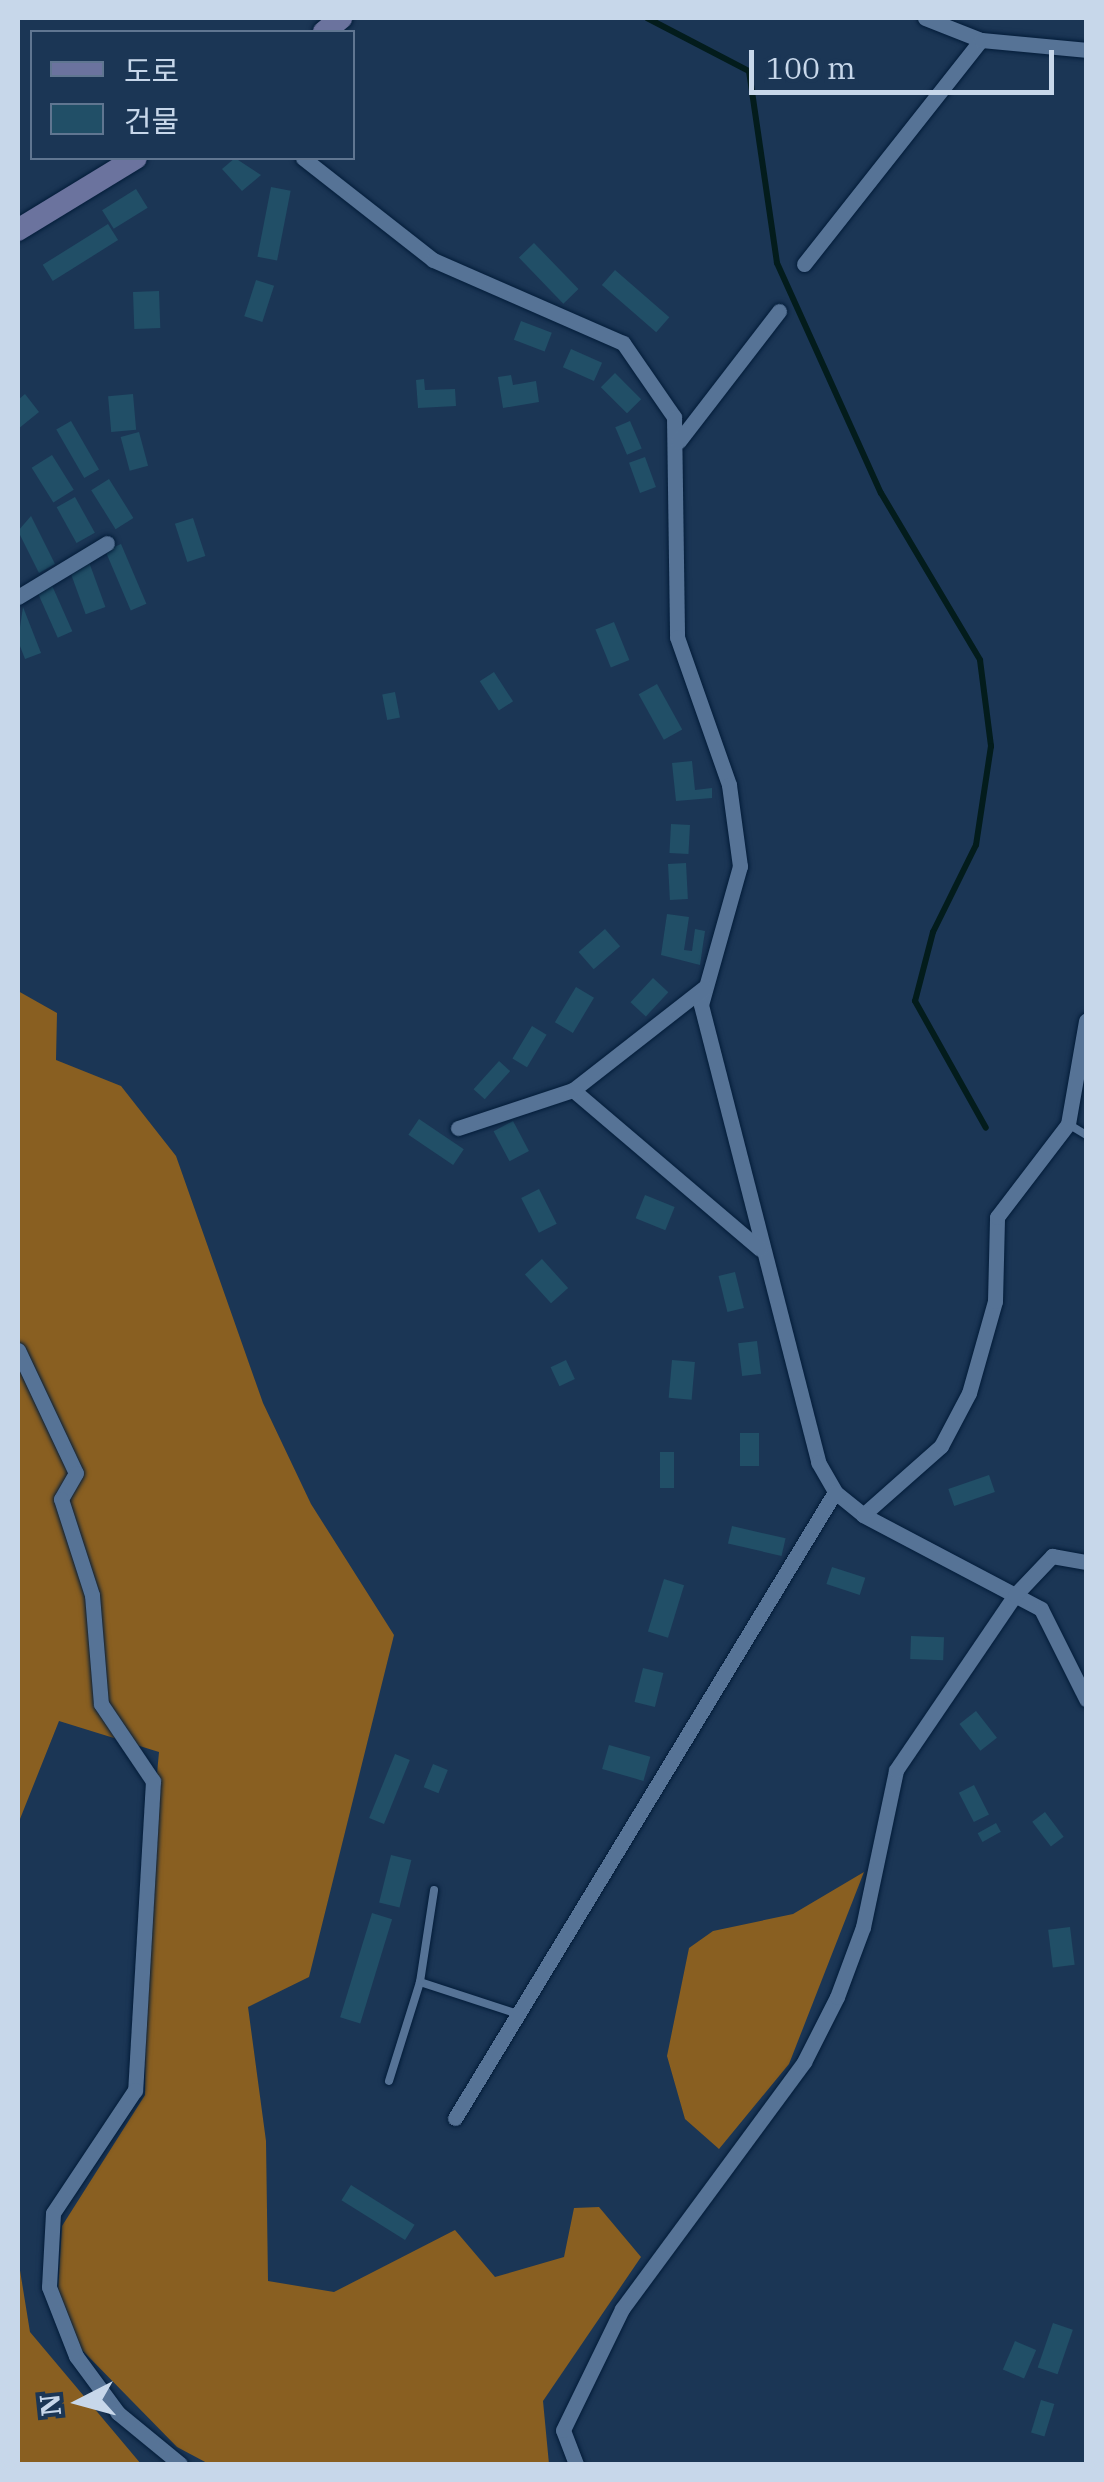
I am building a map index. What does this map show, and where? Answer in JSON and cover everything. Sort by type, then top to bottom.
[{"type":"street","points":[[925,18],[981,40],[1086,50]]},
{"type":"street","points":[[804,264],[981,40]]},
{"type":"street","points":[[18,230],[133,160]]},
{"type":"street","points":[[306,160],[434,260],[624,343],[674,417],[679,440],[677,637],[729,784],[740,866],[700,1005],[760,1249],[835,1492],[864,1515],[1015,1595],[1058,1632],[1086,1699]]},
{"type":"street","points":[[679,440],[779,311]]},
{"type":"street","points":[[18,597],[107,543]]},
{"type":"street","points":[[458,1128],[572,1090],[706,988]]},
{"type":"street","points":[[864,1515],[942,1446],[984,1359],[997,1217],[1068,1124],[1086,1021]]},
{"type":"street","points":[[572,1090],[760,1249]]},
{"type":"street","points":[[18,1350],[76,1472],[61,1499],[92,1595],[102,1704],[153,1781],[134,2090],[54,2213],[48,2286],[97,2384],[180,2464]]},
{"type":"street","points":[[455,2118],[835,1492]]},
{"type":"street","points":[[576,2464],[563,2430],[622,2308],[804,2062],[863,1926],[896,1770],[1015,1595],[1052,1556],[1086,1562]]},
{"type":"lane","points":[[1068,1124],[1086,1136]]},
{"type":"lane","points":[[390,2081],[420,1982],[434,1890]]},
{"type":"lane","points":[[420,1982],[518,2014]]},
{"type":"shaded area","points":[[18,991],[57,1013],[56,1060],[121,1086],[176,1156],[263,1403],[311,1504],[394,1635],[309,1977],[248,2007],[266,2141],[268,2281],[334,2292],[455,2230],[495,2277],[564,2257],[574,2208],[599,2207],[641,2257],[543,2401],[549,2464],[209,2464],[177,2447],[81,2349],[58,2292],[62,2226],[145,2095],[147,1883],[159,1752],[59,1721],[18,1824]]},
{"type":"shaded area","points":[[864,1872],[789,2064],[719,2149],[685,2119],[667,2056],[689,1948],[713,1931],[793,1914]]},
{"type":"shaded area","points":[[18,2258],[30,2332],[141,2464],[18,2464]]},
{"type":"building","points":[[238,160],[261,175],[242,191],[222,169]]},
{"type":"building","points":[[271,187],[291,191],[277,261],[257,257]]},
{"type":"building","points":[[136,189],[148,208],[114,229],[102,210]]},
{"type":"building","points":[[108,224],[118,240],[53,281],[43,265]]},
{"type":"building","points":[[534,243],[578,289],[563,304],[519,258]]},
{"type":"building","points":[[615,270],[669,317],[656,332],[602,285]]},
{"type":"building","points":[[256,280],[274,286],[262,322],[244,316]]},
{"type":"building","points":[[159,291],[160,328],[134,329],[133,292]]},
{"type":"building","points":[[521,321],[552,333],[545,351],[514,340]]},
{"type":"building","points":[[571,349],[602,363],[594,381],[563,367]]},
{"type":"building","points":[[615,373],[641,399],[627,413],[601,387]]},
{"type":"building","points":[[511,375],[513,385],[536,381],[539,402],[503,408],[498,377]]},
{"type":"building","points":[[424,379],[425,390],[455,389],[456,406],[418,408],[416,380]]},
{"type":"building","points":[[25,394],[39,412],[18,429],[18,400]]},
{"type":"building","points":[[133,394],[136,430],[111,432],[108,396]]},
{"type":"building","points":[[71,421],[99,469],[84,478],[56,430]]},
{"type":"building","points":[[630,421],[642,449],[627,455],[615,427]]},
{"type":"building","points":[[139,432],[148,466],[130,471],[121,437]]},
{"type":"building","points":[[52,455],[74,490],[53,502],[32,468]]},
{"type":"building","points":[[645,457],[656,487],[640,493],[629,463]]},
{"type":"building","points":[[109,479],[133,518],[116,529],[91,490]]},
{"type":"building","points":[[75,497],[95,533],[77,543],[57,507]]},
{"type":"building","points":[[31,516],[55,564],[39,573],[18,531]]},
{"type":"building","points":[[193,518],[205,556],[187,562],[175,524]]},
{"type":"building","points":[[121,544],[146,604],[131,610],[105,551]]},
{"type":"building","points":[[89,562],[105,607],[86,614],[69,569]]},
{"type":"building","points":[[50,581],[72,631],[58,638],[35,588]]},
{"type":"building","points":[[23,607],[41,653],[25,659],[18,641]]},
{"type":"building","points":[[614,622],[629,660],[611,668],[595,629]]},
{"type":"building","points":[[494,672],[513,701],[499,711],[480,681]]},
{"type":"building","points":[[657,684],[682,729],[664,740],[639,694]]},
{"type":"building","points":[[395,692],[400,718],[387,720],[382,694]]},
{"type":"building","points":[[692,761],[695,790],[712,788],[712,798],[676,801],[672,763]]},
{"type":"building","points":[[671,824],[690,825],[688,854],[669,853]]},
{"type":"building","points":[[686,863],[688,899],[670,900],[668,864]]},
{"type":"building","points":[[667,914],[689,917],[684,950],[692,951],[695,929],[705,931],[700,965],[661,955]]},
{"type":"building","points":[[605,929],[620,946],[594,969],[579,952]]},
{"type":"building","points":[[653,978],[668,992],[646,1016],[630,1002]]},
{"type":"building","points":[[576,987],[594,998],[573,1033],[555,1022]]},
{"type":"building","points":[[532,1026],[547,1035],[527,1067],[512,1059]]},
{"type":"building","points":[[499,1061],[510,1071],[485,1099],[474,1089]]},
{"type":"building","points":[[419,1119],[464,1149],[453,1165],[408,1135]]},
{"type":"building","points":[[513,1121],[529,1151],[510,1161],[494,1131]]},
{"type":"building","points":[[539,1189],[557,1224],[539,1233],[521,1198]]},
{"type":"building","points":[[645,1195],[675,1207],[665,1230],[636,1218]]},
{"type":"building","points":[[542,1259],[568,1288],[551,1303],[525,1274]]},
{"type":"building","points":[[735,1272],[744,1308],[727,1312],[719,1276]]},
{"type":"building","points":[[757,1341],[761,1374],[742,1376],[738,1343]]},
{"type":"building","points":[[566,1360],[575,1379],[559,1386],[551,1367]]},
{"type":"building","points":[[672,1360],[695,1362],[692,1400],[669,1398]]},
{"type":"building","points":[[740,1433],[759,1433],[759,1466],[740,1466]]},
{"type":"building","points":[[660,1452],[674,1452],[674,1488],[660,1488]]},
{"type":"building","points":[[989,1475],[995,1492],[954,1506],[948,1489]]},
{"type":"building","points":[[732,1526],[786,1538],[782,1556],[728,1544]]},
{"type":"building","points":[[832,1567],[865,1578],[860,1595],[826,1584]]},
{"type":"building","points":[[664,1579],[684,1585],[668,1638],[648,1632]]},
{"type":"building","points":[[911,1636],[944,1637],[943,1660],[910,1659]]},
{"type":"building","points":[[643,1668],[663,1673],[655,1707],[635,1702]]},
{"type":"building","points":[[976,1711],[997,1738],[980,1751],[959,1724]]},
{"type":"building","points":[[609,1745],[650,1757],[643,1781],[602,1769]]},
{"type":"building","points":[[395,1754],[410,1760],[384,1824],[369,1818]]},
{"type":"building","points":[[433,1764],[448,1770],[438,1793],[424,1787]]},
{"type":"building","points":[[974,1785],[989,1814],[974,1822],[959,1793]]},
{"type":"building","points":[[1045,1812],[1064,1837],[1051,1846],[1032,1822]]},
{"type":"building","points":[[996,1823],[1001,1832],[982,1842],[978,1833]]},
{"type":"building","points":[[391,1855],[411,1860],[400,1908],[379,1903]]},
{"type":"building","points":[[372,1913],[392,1919],[360,2023],[340,2017]]},
{"type":"building","points":[[1070,1927],[1075,1965],[1053,1967],[1048,1930]]},
{"type":"building","points":[[351,2185],[415,2225],[405,2240],[341,2200]]},
{"type":"building","points":[[1053,2323],[1073,2330],[1058,2374],[1038,2367]]},
{"type":"building","points":[[1015,2341],[1036,2350],[1024,2379],[1003,2370]]},
{"type":"building","points":[[1041,2400],[1054,2404],[1044,2437],[1031,2433]]},
{"type":"waterway","points":[[647,18],[749,71],[777,263],[881,493],[980,660],[991,746],[976,845],[933,932],[915,1001],[986,1128]]}]
